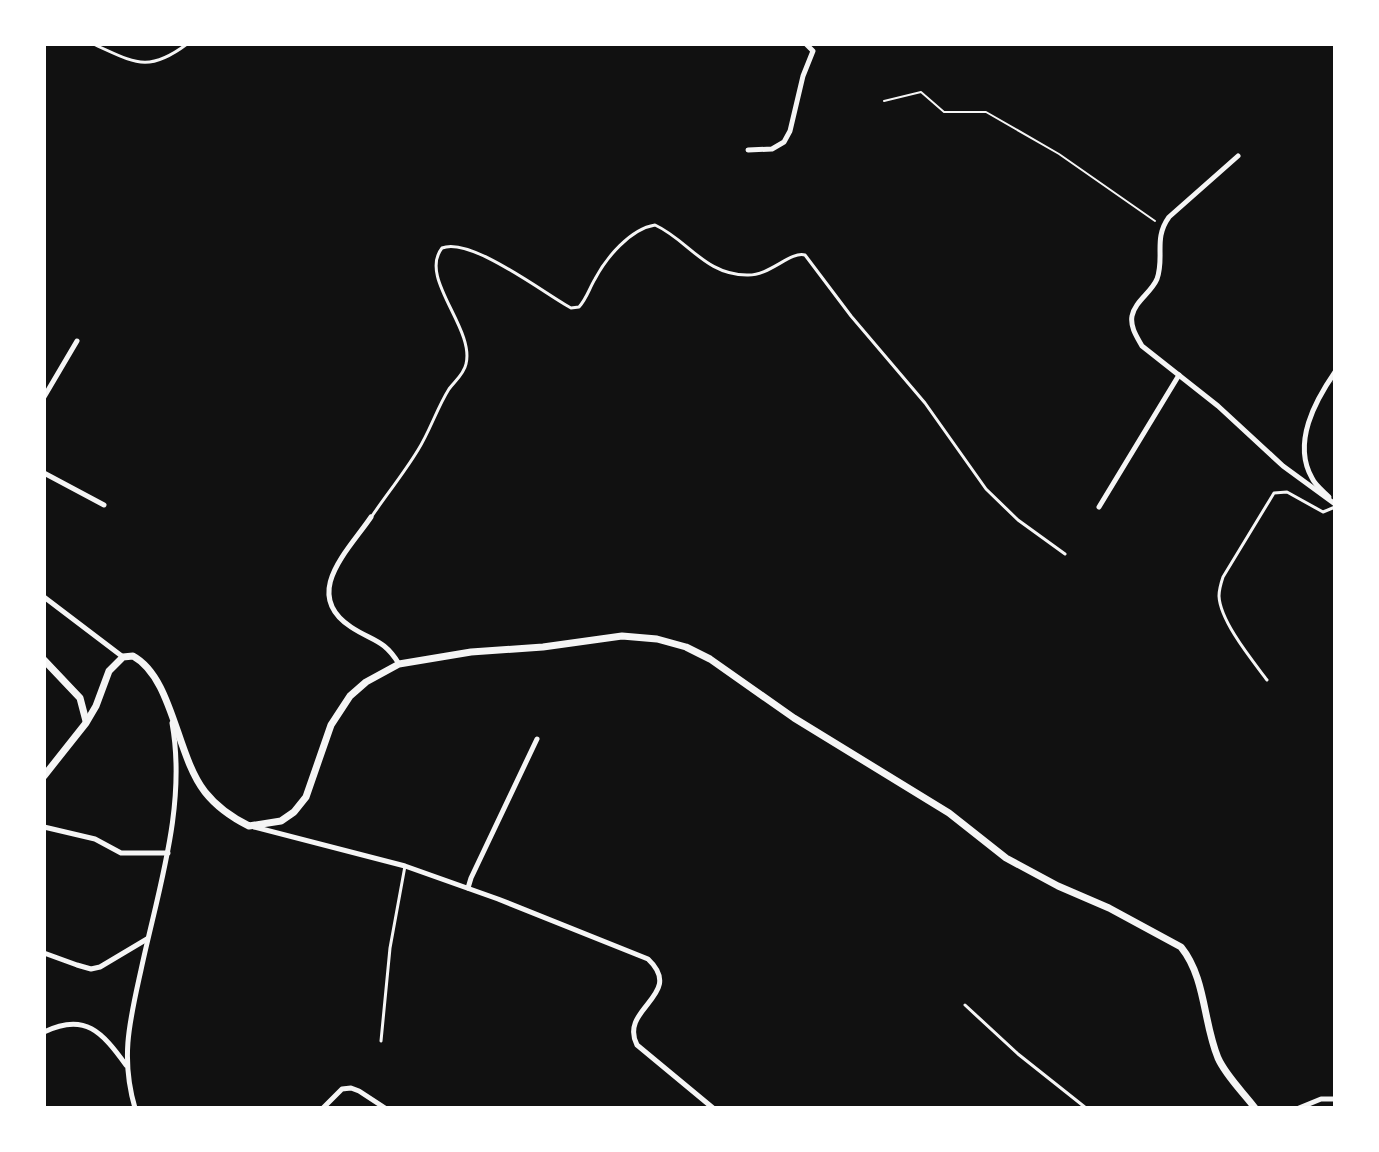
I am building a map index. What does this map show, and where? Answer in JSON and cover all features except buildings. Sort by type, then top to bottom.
[{"type":"street","points":[[748,150],[772,149],[784,142],[813,51],[806,44]]},
{"type":"street","points":[[1238,156],[1162,226],[1158,246],[1160,270],[1155,283],[1135,307],[1131,319],[1142,346],[1218,406],[1283,466],[1335,505]]},
{"type":"street","points":[[44,397],[77,341]]},
{"type":"street","points":[[1335,372],[1306,427],[1304,454],[1312,479],[1335,505]]},
{"type":"street","points":[[1099,507],[1179,375]]},
{"type":"street","points":[[44,473],[104,505]]},
{"type":"street","points":[[371,517],[336,567],[328,586],[331,607],[352,628],[383,643],[399,664]]},
{"type":"street","points":[[44,597],[123,657]]},
{"type":"street","points":[[249,826],[281,821],[294,812],[306,797],[331,725],[350,696],[366,682],[399,664],[471,652],[543,647],[622,636],[657,639],[686,647],[710,659],[794,718],[949,813],[1006,858],[1181,947],[1197,976],[1219,1060],[1255,1108]]},
{"type":"street","points":[[44,776],[86,723],[109,671],[123,657],[133,656],[149,670],[204,791],[221,808],[249,826],[405,866],[648,959],[661,977],[657,993],[633,1025],[632,1035],[637,1045],[713,1108]]},
{"type":"street","points":[[44,660],[80,698],[86,723]]},
{"type":"street","points":[[135,1108],[126,1066],[128,1034],[168,853],[177,749],[170,715]]},
{"type":"street","points":[[468,888],[537,739]]},
{"type":"street","points":[[44,827],[95,839],[121,853],[168,853]]},
{"type":"street","points":[[44,953],[91,969],[100,967],[147,939]]},
{"type":"street","points":[[44,1032],[81,1023],[104,1038],[126,1066]]},
{"type":"street","points":[[323,1108],[342,1089],[351,1088],[385,1108]]},
{"type":"street","points":[[1299,1108],[1321,1099],[1335,1099]]},
{"type":"lane","points":[[93,44],[146,64],[171,56],[187,44]]},
{"type":"lane","points":[[371,517],[418,450],[449,390],[466,365],[467,350],[462,333],[436,271],[436,255],[442,248],[458,245],[485,257],[571,308],[579,307],[586,299],[602,266],[618,249],[637,232],[655,225],[726,273],[748,276],[767,273],[793,255],[805,255],[851,316],[925,403],[986,489],[1018,520],[1065,554]]},
{"type":"lane","points":[[1267,680],[1222,610],[1219,592],[1223,577],[1274,493],[1287,492],[1323,512],[1335,505]]},
{"type":"lane","points":[[381,1041],[390,948],[405,866]]},
{"type":"lane","points":[[965,1005],[1018,1054],[1086,1108]]},
{"type":"path","points":[[884,101],[921,92],[944,112],[986,112],[1059,154],[1162,226]]}]
